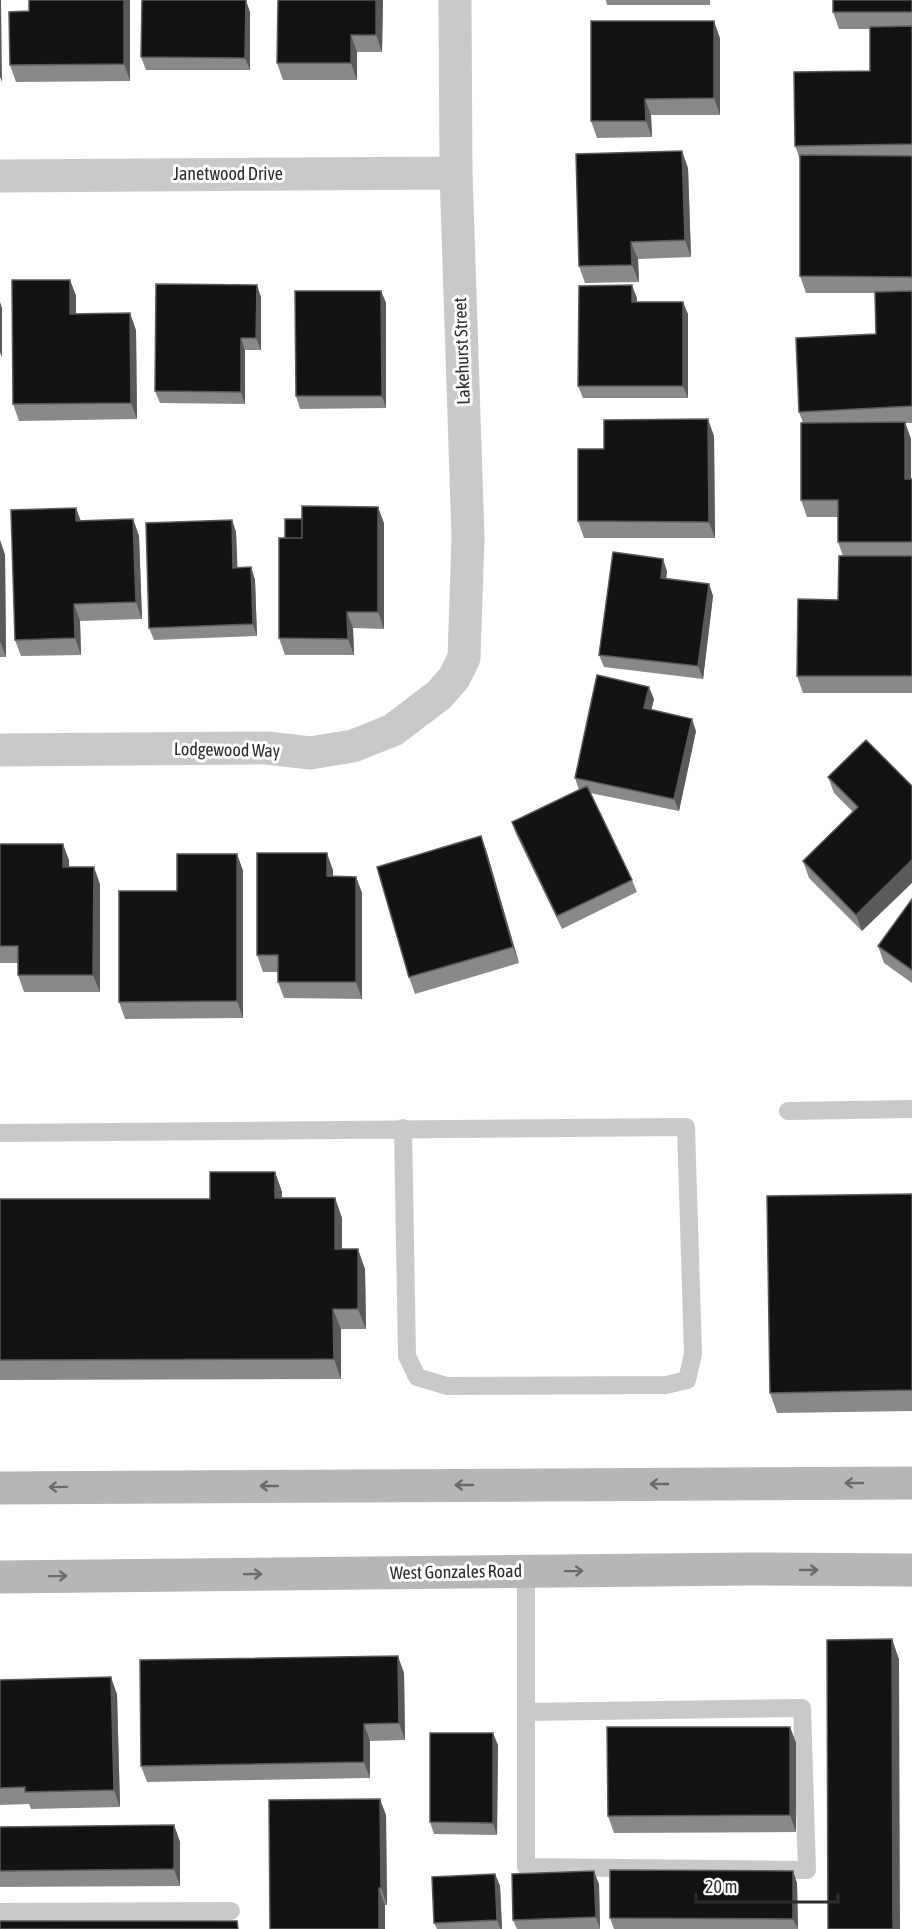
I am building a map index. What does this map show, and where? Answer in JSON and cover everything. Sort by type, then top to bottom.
[{"type":"main road","points":[[0,1488],[912,1483]]},
{"type":"main road","name":"West Gonzales Road","points":[[0,1577],[750,1569],[912,1570]]},
{"type":"street","name":"Lakehurst Street","points":[[440,695],[454,678],[464,658],[467,559],[456,172],[455,0]]},
{"type":"street","name":"Janetwood Drive","points":[[0,176],[456,172]]},
{"type":"street","name":"Lodgewood Way","points":[[0,750],[267,748],[310,753],[353,746],[393,730],[440,695]]},
{"type":"lane","points":[[788,1111],[912,1109]]},
{"type":"lane","points":[[0,1133],[403,1128],[686,1127],[693,1354],[687,1380],[666,1385],[447,1386],[417,1377],[407,1356],[403,1128]]},
{"type":"lane","points":[[526,1572],[526,1712],[526,1867],[807,1870],[802,1708],[526,1712]]},
{"type":"lane","points":[[0,1912],[231,1911]]},
{"type":"building","points":[[29,0],[124,0],[124,64],[10,65],[9,12],[29,11]]},
{"type":"building","points":[[142,0],[246,0],[245,58],[141,57]]},
{"type":"building","points":[[278,0],[376,0],[376,35],[351,35],[351,63],[277,63]]},
{"type":"building","points":[[833,0],[912,0],[912,12],[833,12]]},
{"type":"building","points":[[591,21],[714,21],[714,98],[645,99],[646,121],[591,121]]},
{"type":"building","points":[[912,26],[912,144],[795,146],[794,72],[870,71],[870,27]]},
{"type":"building","points":[[682,151],[685,240],[631,242],[632,265],[579,266],[576,154]]},
{"type":"building","points":[[800,155],[912,156],[912,277],[800,276]]},
{"type":"building","points":[[12,280],[70,280],[70,314],[130,313],[131,403],[13,404]]},
{"type":"building","points":[[156,284],[257,285],[256,338],[241,338],[241,392],[155,391]]},
{"type":"building","points":[[632,285],[632,302],[683,302],[683,386],[578,386],[579,286]]},
{"type":"building","points":[[295,291],[381,291],[382,396],[296,396]]},
{"type":"building","points":[[912,291],[912,406],[799,412],[796,338],[876,334],[875,292]]},
{"type":"building","points":[[708,419],[709,522],[578,521],[578,449],[604,449],[604,420]]},
{"type":"building","points":[[905,422],[905,479],[912,479],[912,542],[838,542],[838,500],[801,500],[801,423]]},
{"type":"building","points":[[302,506],[378,507],[378,612],[347,612],[348,639],[279,638],[279,538],[302,538]]},
{"type":"building","points":[[76,508],[76,521],[133,519],[136,602],[74,604],[75,638],[15,640],[11,510]]},
{"type":"building","points":[[285,519],[302,519],[302,538],[285,538]]},
{"type":"building","points":[[232,520],[233,568],[251,567],[253,624],[149,628],[146,523]]},
{"type":"building","points":[[613,552],[663,559],[661,578],[709,584],[698,666],[599,655]]},
{"type":"building","points":[[839,556],[912,556],[912,676],[797,676],[798,599],[838,600]]},
{"type":"building","points":[[597,675],[649,687],[644,708],[692,719],[674,799],[575,778]]},
{"type":"building","points":[[866,740],[912,786],[912,860],[856,915],[803,861],[858,807],[828,777]]},
{"type":"building","points":[[587,786],[632,880],[557,916],[512,822]]},
{"type":"building","points":[[481,836],[513,947],[409,977],[377,867]]},
{"type":"building","points":[[0,844],[63,844],[63,867],[94,867],[93,975],[18,975],[18,946],[0,946]]},
{"type":"building","points":[[257,853],[327,853],[327,876],[356,877],[356,982],[278,982],[278,955],[257,955]]},
{"type":"building","points":[[177,854],[237,854],[237,1001],[119,1002],[119,891],[177,891]]},
{"type":"building","points":[[912,899],[912,970],[878,946]]},
{"type":"building","points":[[210,1172],[275,1172],[275,1198],[335,1198],[335,1249],[358,1249],[358,1309],[333,1309],[334,1359],[0,1360],[0,1199],[210,1199]]},
{"type":"building","points":[[912,1194],[912,1390],[770,1393],[767,1196]]},
{"type":"building","points":[[892,1639],[893,1929],[828,1929],[827,1640]]},
{"type":"building","points":[[398,1656],[399,1723],[364,1724],[364,1762],[141,1766],[140,1660]]},
{"type":"building","points":[[111,1677],[114,1790],[25,1792],[25,1787],[0,1788],[0,1680]]},
{"type":"building","points":[[607,1727],[790,1727],[790,1815],[608,1816]]},
{"type":"building","points":[[430,1733],[493,1733],[493,1823],[430,1822]]},
{"type":"building","points":[[380,1799],[379,1929],[270,1929],[269,1800]]},
{"type":"building","points":[[174,1825],[174,1869],[0,1871],[0,1827]]},
{"type":"building","points":[[610,1870],[793,1871],[793,1919],[610,1918]]},
{"type":"building","points":[[594,1871],[596,1917],[513,1920],[512,1874]]},
{"type":"building","points":[[495,1874],[497,1920],[434,1923],[432,1877]]},
{"type":"building","points":[[0,1921],[237,1921],[238,1929],[0,1929]]}]
